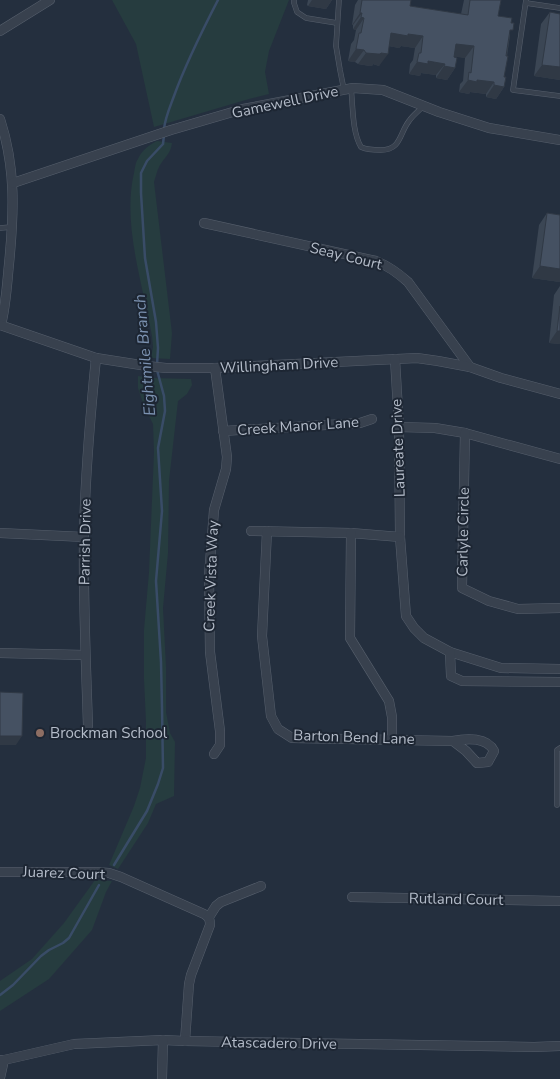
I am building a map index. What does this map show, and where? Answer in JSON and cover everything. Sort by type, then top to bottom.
[{"type":"street","points":[[0,31],[50,0]]},
{"type":"street","name":"Gamewell Drive","points":[[13,183],[157,134],[243,109],[348,89],[383,90],[489,128],[560,140]]},
{"type":"street","points":[[0,119],[9,154],[13,183],[12,227],[5,311],[1,325]]},
{"type":"street","name":"Seay Court","points":[[204,223],[376,261],[387,266],[408,282],[470,367]]},
{"type":"street","name":"Willingham Drive","points":[[1,325],[96,358],[147,366],[215,368],[417,358],[470,367],[501,378],[560,394]]},
{"type":"street","name":"Parrish Drive","points":[[88,726],[84,537],[87,458],[96,358]]},
{"type":"street","name":"Laureate Drive","points":[[395,360],[399,427],[400,536],[406,616],[424,638],[450,652],[501,668],[560,669]]},
{"type":"street","name":"Creek Vista Way","points":[[214,754],[220,745],[220,731],[210,652],[209,576],[214,510],[226,469],[227,457],[215,368]]},
{"type":"street","name":"Creek Manor Lane","points":[[223,431],[360,423],[372,419]]},
{"type":"street","points":[[399,427],[435,428],[465,433],[560,459]]},
{"type":"street","name":"Carlyle Circle","points":[[465,433],[462,588],[489,601],[518,609],[560,608]]},
{"type":"street","points":[[251,531],[351,532],[400,536]]},
{"type":"street","name":"Barton Bend Lane","points":[[267,531],[262,636],[271,716],[278,729],[292,738],[453,741]]},
{"type":"street","points":[[351,532],[350,638],[388,701],[392,717],[392,740]]},
{"type":"street","points":[[0,533],[84,537]]},
{"type":"street","points":[[450,652],[451,676],[462,681],[560,682]]},
{"type":"street","points":[[0,653],[85,655]]},
{"type":"street","name":"Juarez Court","points":[[0,872],[108,873],[121,877],[209,917]]},
{"type":"street","points":[[185,1041],[189,984],[210,925],[209,917],[221,902],[261,886]]},
{"type":"street","name":"Rutland Court","points":[[352,897],[560,901]]},
{"type":"street","points":[[162,1079],[163,1040]]},
{"type":"street","name":"Atascadero Drive","points":[[2,1060],[74,1044],[163,1040],[560,1046]]},
{"type":"street","points":[[0,1078],[2,1060]]},
{"type":"lane","points":[[294,0],[297,12],[306,18],[337,23]]},
{"type":"lane","points":[[339,0],[336,46],[340,70],[348,89],[361,147],[385,150],[395,147],[408,122],[424,106]]},
{"type":"lane","points":[[560,8],[526,2],[513,90],[560,96]]},
{"type":"lane","points":[[0,228],[12,227]]},
{"type":"lane","points":[[557,805],[557,750],[560,748]]},
{"type":"green space","points":[[112,0],[289,0],[269,51],[265,72],[269,94],[154,127],[136,44]]},
{"type":"green space","points":[[157,141],[172,143],[169,152],[159,167],[154,182],[172,333],[170,359],[151,358],[152,336],[135,254],[130,213],[136,162],[144,150]]},
{"type":"green space","points":[[138,376],[191,379],[192,385],[187,394],[178,401],[169,481],[168,553],[163,608],[166,712],[170,733],[175,742],[174,796],[156,804],[148,823],[118,869],[109,865],[134,806],[146,758],[144,630],[149,572],[154,452],[153,424],[138,388]]},
{"type":"green space","points":[[95,880],[112,881],[92,930],[49,979],[0,1011],[0,981],[32,959],[64,923]]},
{"type":"building","points":[[362,0],[411,0],[410,6],[468,15],[470,0],[501,0],[498,16],[512,18],[511,23],[514,23],[513,30],[510,30],[504,87],[494,85],[494,82],[468,80],[469,72],[471,73],[474,46],[456,44],[454,57],[457,58],[455,68],[428,61],[428,64],[417,62],[419,53],[421,53],[423,36],[391,33],[388,54],[366,53],[364,50],[356,49],[364,18],[361,17],[362,13],[360,13]]},
{"type":"building","points":[[550,12],[560,14],[560,67],[542,65]]},
{"type":"building","points":[[547,213],[560,215],[560,269],[540,266]]},
{"type":"building","points":[[560,306],[560,331],[557,331]]},
{"type":"building","points":[[0,692],[23,693],[22,736],[0,736]]},
{"type":"waterway","name":"Eightmile Branch","points":[[164,129],[168,112],[184,71],[218,0]]},
{"type":"waterway","name":"Eightmile Branch","points":[[157,365],[156,322],[145,258],[141,173],[147,161],[163,144],[164,135]]},
{"type":"waterway","name":"Eightmile Branch","points":[[114,865],[147,811],[163,768],[161,662],[156,581],[162,511],[158,448],[165,411],[164,396],[157,370]]},
{"type":"waterway","name":"Eightmile Branch","points":[[0,995],[13,985],[41,956],[69,938],[99,885]]},
{"type":"place","name":"Brockman School","points":[[40,733]]}]
